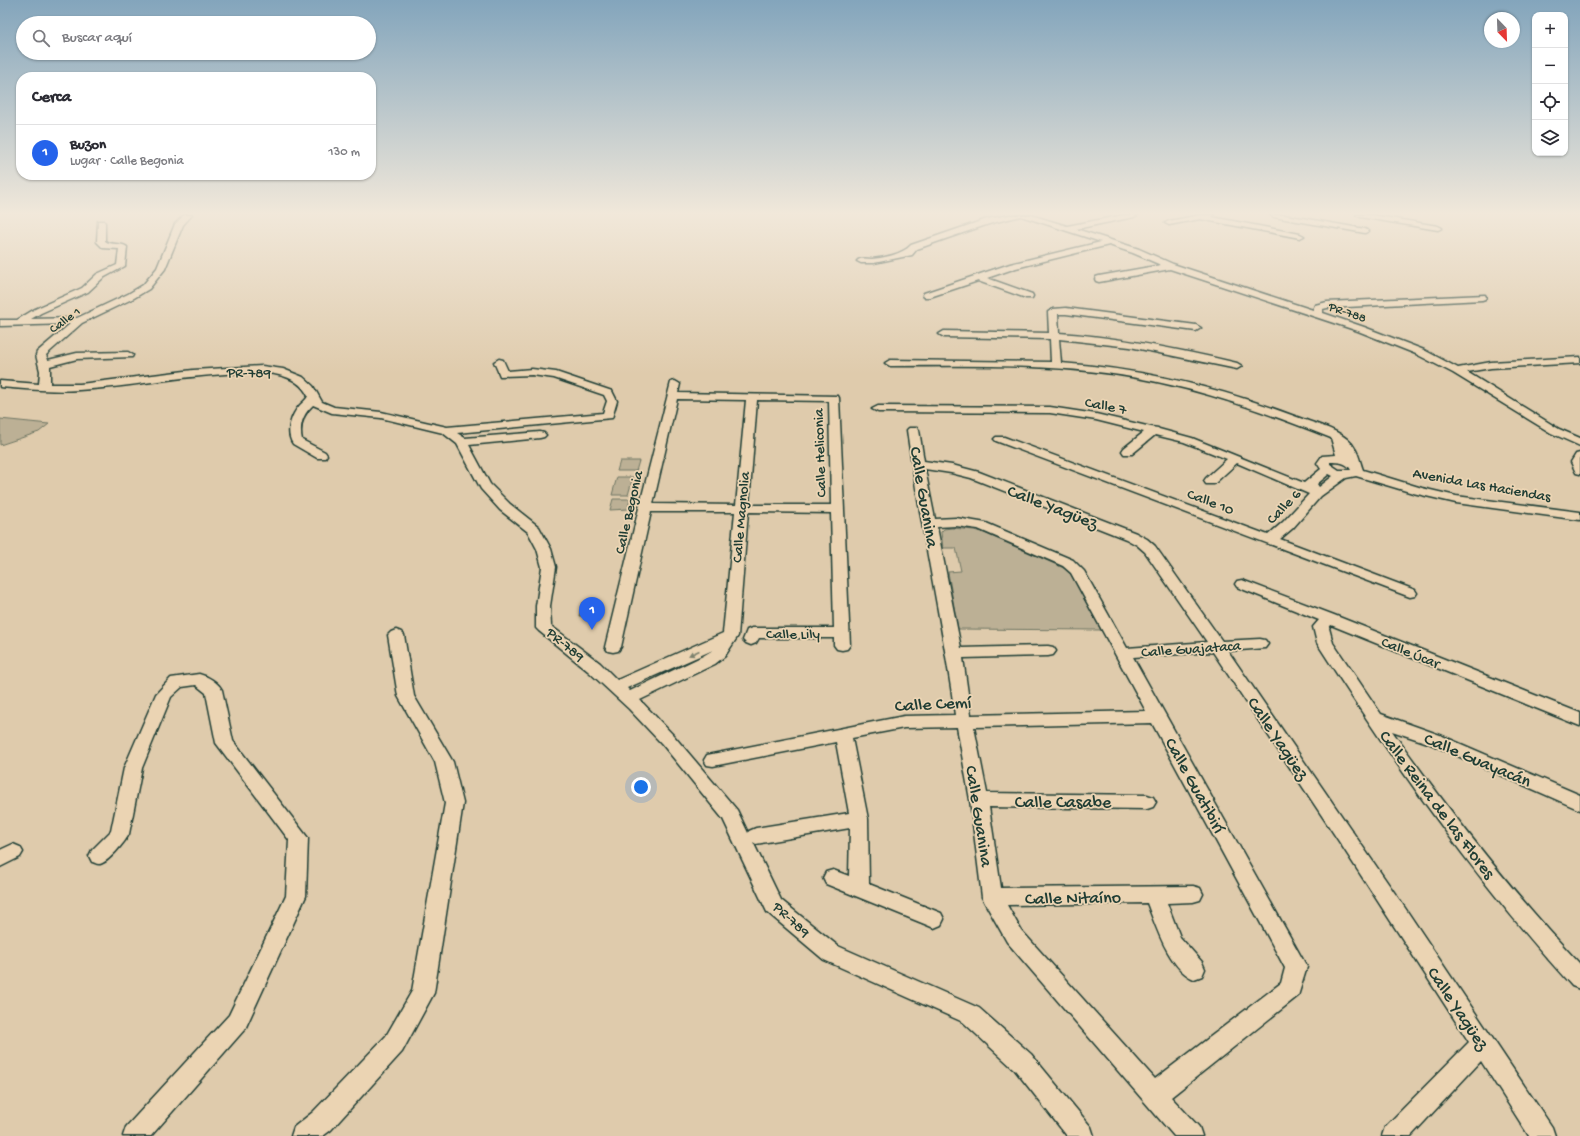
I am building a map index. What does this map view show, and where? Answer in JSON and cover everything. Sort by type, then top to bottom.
[{"type":"street","points":[[20,322],[38,311],[85,290],[100,276],[117,268]]},
{"type":"street","name":"Calle 1","points":[[44,388],[46,374],[45,364],[41,355],[42,352],[79,321],[131,296],[146,287],[161,268]]},
{"type":"street","points":[[928,295],[1007,268]]},
{"type":"street","points":[[1099,279],[1159,268]]},
{"type":"street","name":"PR-788","points":[[1176,268],[1361,329],[1420,352],[1457,371],[1555,430],[1580,442]]},
{"type":"street","points":[[979,278],[1029,296]]},
{"type":"street","points":[[1318,315],[1318,307],[1328,305],[1482,297]]},
{"type":"street","points":[[1056,365],[1053,312],[1059,311],[1121,317],[1196,328]]},
{"type":"street","points":[[0,323],[79,321]]},
{"type":"street","points":[[944,334],[1054,336],[1093,339],[1140,346],[1237,366]]},
{"type":"street","points":[[45,364],[77,356],[128,354]]},
{"type":"street","points":[[1457,371],[1491,365],[1580,360]]},
{"type":"street","points":[[447,430],[502,426],[554,419],[608,416],[612,401],[608,393],[556,375],[532,372],[504,374],[499,362]]},
{"type":"street","name":"Avenida Las Haciendas","points":[[890,363],[1056,365],[1109,370],[1183,384],[1253,404],[1342,447],[1356,468],[1386,482],[1439,496],[1491,505],[1580,516]]},
{"type":"street","name":"PR-789","points":[[0,384],[44,388],[89,386],[197,372],[256,369],[284,373],[296,377],[310,387],[318,404],[332,410],[380,415],[447,430],[462,442],[485,486],[505,507],[534,530],[544,550],[549,567],[543,606],[544,628],[594,667],[668,740],[730,815],[774,906],[831,953],[971,1015],[1023,1062],[1082,1136]]},
{"type":"street","name":"Calle Heliconia","points":[[673,390],[752,398],[834,398],[842,639]]},
{"type":"street","name":"Calle Begonia","points":[[613,647],[673,390]]},
{"type":"street","points":[[315,397],[300,409],[294,430],[297,442],[321,455]]},
{"type":"street","name":"Calle Magnolia","points":[[628,699],[709,660],[720,652],[730,636],[752,398]]},
{"type":"street","name":"Calle 7","points":[[878,409],[1050,410],[1096,417],[1154,430],[1188,440],[1235,458],[1317,493]]},
{"type":"street","name":"Calle Guanina","points":[[914,430],[918,464],[954,652],[964,721],[979,800],[992,897],[1014,936],[1190,1136]]},
{"type":"street","points":[[1128,451],[1154,430]]},
{"type":"street","points":[[462,442],[540,435]]},
{"type":"street","name":"Calle 10","points":[[1000,439],[1410,593]]},
{"type":"street","points":[[1342,447],[1323,463],[1328,468],[1343,474],[1356,468]]},
{"type":"street","points":[[1580,457],[1577,462],[1580,470]]},
{"type":"street","points":[[1210,481],[1235,458]]},
{"type":"street","name":"Calle Yagüez","points":[[918,464],[952,469],[975,476],[1131,536],[1142,542],[1150,549],[1217,646],[1543,1136]]},
{"type":"street","name":"Calle 6","points":[[1317,493],[1310,483],[1328,468]]},
{"type":"street","name":"Calle 6","points":[[1271,540],[1288,525],[1317,493],[1343,474]]},
{"type":"street","points":[[645,508],[837,509]]},
{"type":"street","name":"Calle Guatibirí","points":[[930,523],[956,522],[981,526],[1068,563],[1077,571],[1296,967],[1290,989],[1154,1095]]},
{"type":"street","name":"Calle Úcar","points":[[1242,584],[1580,720]]},
{"type":"street","name":"Calle Reina de las Flores","points":[[1329,618],[1322,627],[1325,643],[1406,766],[1469,848],[1544,941],[1580,979]]},
{"type":"street","name":"Calle Lily","points":[[751,640],[752,632],[842,639]]},
{"type":"street","points":[[303,1136],[322,1121],[394,1044],[423,993],[454,802],[444,762],[406,696],[396,635]]},
{"type":"street","points":[[615,687],[730,636]]},
{"type":"street","name":"Calle Guajataca","points":[[1122,652],[1260,644]]},
{"type":"street","points":[[954,652],[1048,651]]},
{"type":"street","points":[[99,856],[120,834],[134,768],[164,694],[177,682],[199,679],[214,690],[226,743],[299,838],[296,896],[237,1022],[135,1136]]},
{"type":"street","name":"Calle Cemí","points":[[713,760],[904,722],[1158,717]]},
{"type":"street","name":"Calle Guayacán","points":[[1375,718],[1434,739],[1580,803]]},
{"type":"street","points":[[843,734],[859,819],[859,887]]},
{"type":"street","name":"Calle Casabe","points":[[979,800],[1147,802]]},
{"type":"street","points":[[756,836],[859,819]]},
{"type":"street","points":[[833,878],[859,887],[934,919]]},
{"type":"street","name":"Calle Nitaíno","points":[[992,897],[1154,896],[1193,894]]},
{"type":"street","points":[[1154,896],[1172,942],[1194,969]]},
{"type":"street","points":[[1394,1136],[1483,1044]]},
{"type":"shaded area","points":[[0,419],[49,424],[39,432],[0,445]]},
{"type":"shaded area","points":[[620,461],[639,461],[636,471],[617,471]]},
{"type":"shaded area","points":[[617,477],[633,477],[628,495],[612,495]]},
{"type":"shaded area","points":[[613,499],[630,499],[628,509],[610,510]]},
{"type":"shaded area","points":[[952,528],[974,530],[984,533],[1066,569],[1072,576],[1101,630],[958,629],[948,572],[961,571],[956,548],[943,548],[941,532],[944,529]]},
{"type":"shaded area","points":[[582,603],[599,603],[596,616],[579,616]]},
{"type":"place","name":"Buzon","points":[[592,630]]}]
